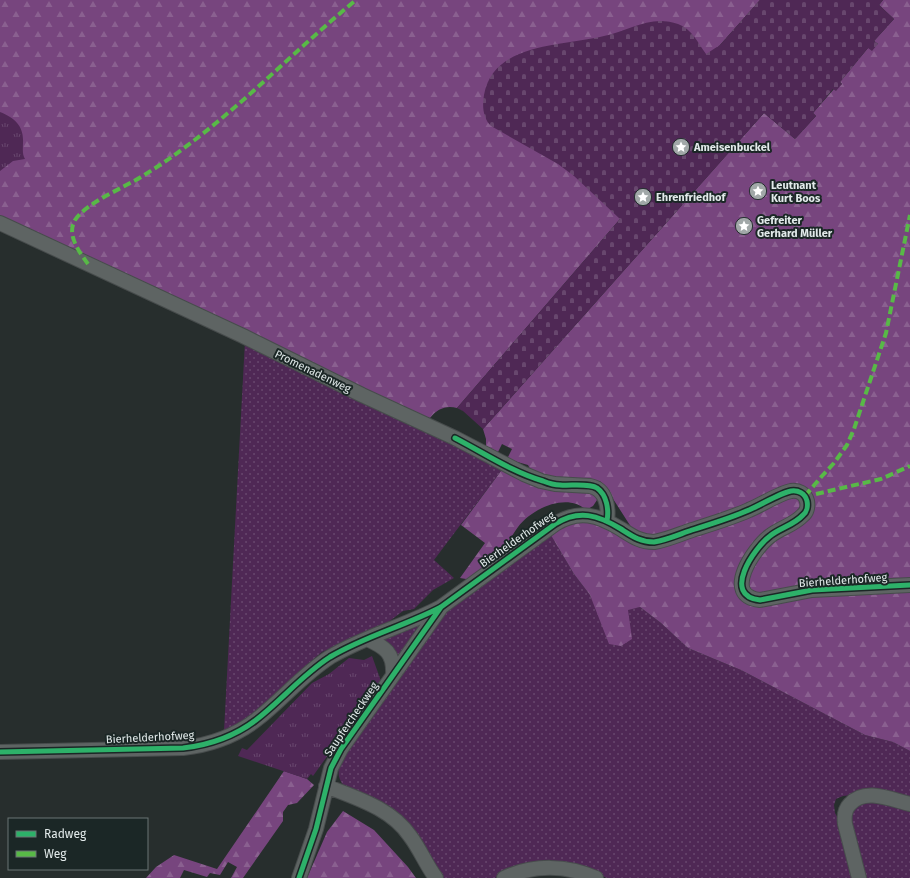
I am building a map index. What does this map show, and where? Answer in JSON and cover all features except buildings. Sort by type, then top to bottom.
[{"type":"street","name":"Promenadenweg","points":[[0,223],[243,336],[362,395],[455,438],[524,474],[541,481],[555,484],[596,487],[606,500],[608,507],[607,521]]},
{"type":"street","name":"Bierhelderhofweg","points":[[0,752],[170,748],[195,746],[231,735],[264,714],[292,686],[315,667],[335,654],[441,607],[560,520],[573,516],[596,516],[638,539],[645,542],[654,542],[733,516],[787,492],[797,492],[804,495],[807,499],[808,507],[805,513],[798,519],[770,536],[758,549],[750,561],[741,580],[742,588],[746,596],[751,599],[760,600],[812,590],[910,585]]},
{"type":"street","name":"Saupfercheckweg","points":[[299,878],[316,830],[332,764],[393,674],[441,607]]},
{"type":"street","points":[[367,639],[379,644],[387,651],[393,664],[393,674]]},
{"type":"street","points":[[326,786],[376,807],[396,820],[411,837],[436,878]]},
{"type":"street","points":[[859,878],[845,821],[845,813],[850,804],[860,797],[871,796],[910,804]]},
{"type":"street","points":[[504,878],[524,871],[546,868],[573,870],[596,878]]},
{"type":"green space","points":[[0,0],[760,0],[720,45],[620,219],[457,408],[442,408],[430,418],[418,414],[0,221]]},
{"type":"green space","name":"Ehrenfriedhof","points":[[760,0],[883,0],[879,5],[894,19],[874,41],[878,44],[872,51],[868,48],[840,82],[842,84],[836,91],[833,89],[813,113],[816,116],[795,139],[764,113],[483,429],[463,411],[457,408],[620,219],[574,176],[558,164],[488,123],[484,112],[483,103],[490,78],[501,65],[515,56],[532,49],[613,34],[649,22],[668,21],[683,26],[694,37],[706,54],[720,45]]},
{"type":"green space","points":[[883,0],[910,0],[910,751],[893,742],[865,735],[741,670],[688,648],[661,623],[640,607],[628,610],[632,639],[621,646],[609,644],[590,595],[574,574],[549,532],[577,520],[633,530],[600,481],[559,481],[531,471],[528,465],[507,459],[512,449],[502,444],[498,452],[486,446],[486,439],[483,429],[764,113],[795,139],[816,116],[813,113],[834,89],[842,84],[840,82],[868,48],[878,44],[874,41],[894,19],[879,5]]},
{"type":"green space","points":[[0,112],[18,123],[23,137],[23,153],[25,159],[13,161],[0,171]]},
{"type":"green space","points":[[245,341],[504,467],[434,560],[454,578],[433,590],[414,609],[403,611],[387,623],[322,652],[260,709],[242,722],[224,731]]},
{"type":"green space","points":[[504,467],[590,490],[596,495],[597,500],[593,506],[586,510],[578,505],[560,503],[550,505],[531,514],[518,527],[508,543],[505,552],[499,558],[469,581],[460,578],[485,543],[461,525]]},
{"type":"green space","points":[[549,532],[574,574],[590,595],[599,614],[640,607],[661,623],[688,648],[741,670],[865,735],[893,742],[910,751],[910,798],[853,795],[843,796],[836,799],[834,805],[835,813],[840,822],[854,878],[607,878],[583,869],[509,871],[495,878],[442,878],[416,838],[343,785],[339,777],[339,770],[343,757],[445,612]]},
{"type":"green space","points":[[427,619],[397,662],[379,639]]},
{"type":"green space","points":[[372,656],[381,681],[313,776],[311,774],[307,779],[238,756],[242,748],[247,750],[312,683],[329,674],[349,658],[364,660]]},
{"type":"green space","points":[[284,771],[307,779],[314,785],[297,803],[288,805],[283,812],[283,821],[243,878],[231,878],[237,867],[228,862],[220,875],[210,873],[207,877],[184,870],[180,878],[146,878],[156,867],[174,855],[217,869]]},
{"type":"green space","points":[[871,800],[910,808],[910,878],[863,878],[850,827],[850,819],[854,808]]},
{"type":"green space","points":[[343,811],[374,830],[408,867],[416,878],[307,878],[327,832]]},
{"type":"marked path","points":[[88,264],[75,244],[72,232],[75,220],[80,214],[105,196],[141,177],[171,158],[199,137],[356,0]]},
{"type":"marked path","points":[[805,496],[834,463],[847,445],[854,429],[886,333],[910,215]]},
{"type":"marked path","points":[[816,494],[881,479],[910,466]]},
{"type":"cycle path","points":[[455,438],[520,473],[556,485],[594,486],[600,491],[605,499],[608,512],[607,521]]},
{"type":"cycle path","points":[[0,752],[183,748],[202,745],[231,735],[256,720],[310,672],[330,657],[357,643],[441,607],[555,524],[572,516],[580,515],[596,517],[613,524],[636,538],[654,542],[728,518],[749,510],[781,494],[796,491],[803,494],[806,498],[806,511],[795,521],[770,536],[756,550],[744,571],[742,581],[743,590],[749,597],[760,600],[812,590],[910,585]]},
{"type":"cycle path","points":[[299,878],[316,829],[331,768],[341,749],[441,607]]},
{"type":"place","name":"Ameisenbuckel","points":[[681,147]]},
{"type":"place","name":"Leutnant Kurt Boos","points":[[758,191]]},
{"type":"place","name":"Ehrenfriedhof","points":[[643,197]]},
{"type":"place","name":"Gefreiter Gerhard Müller","points":[[744,226]]}]
